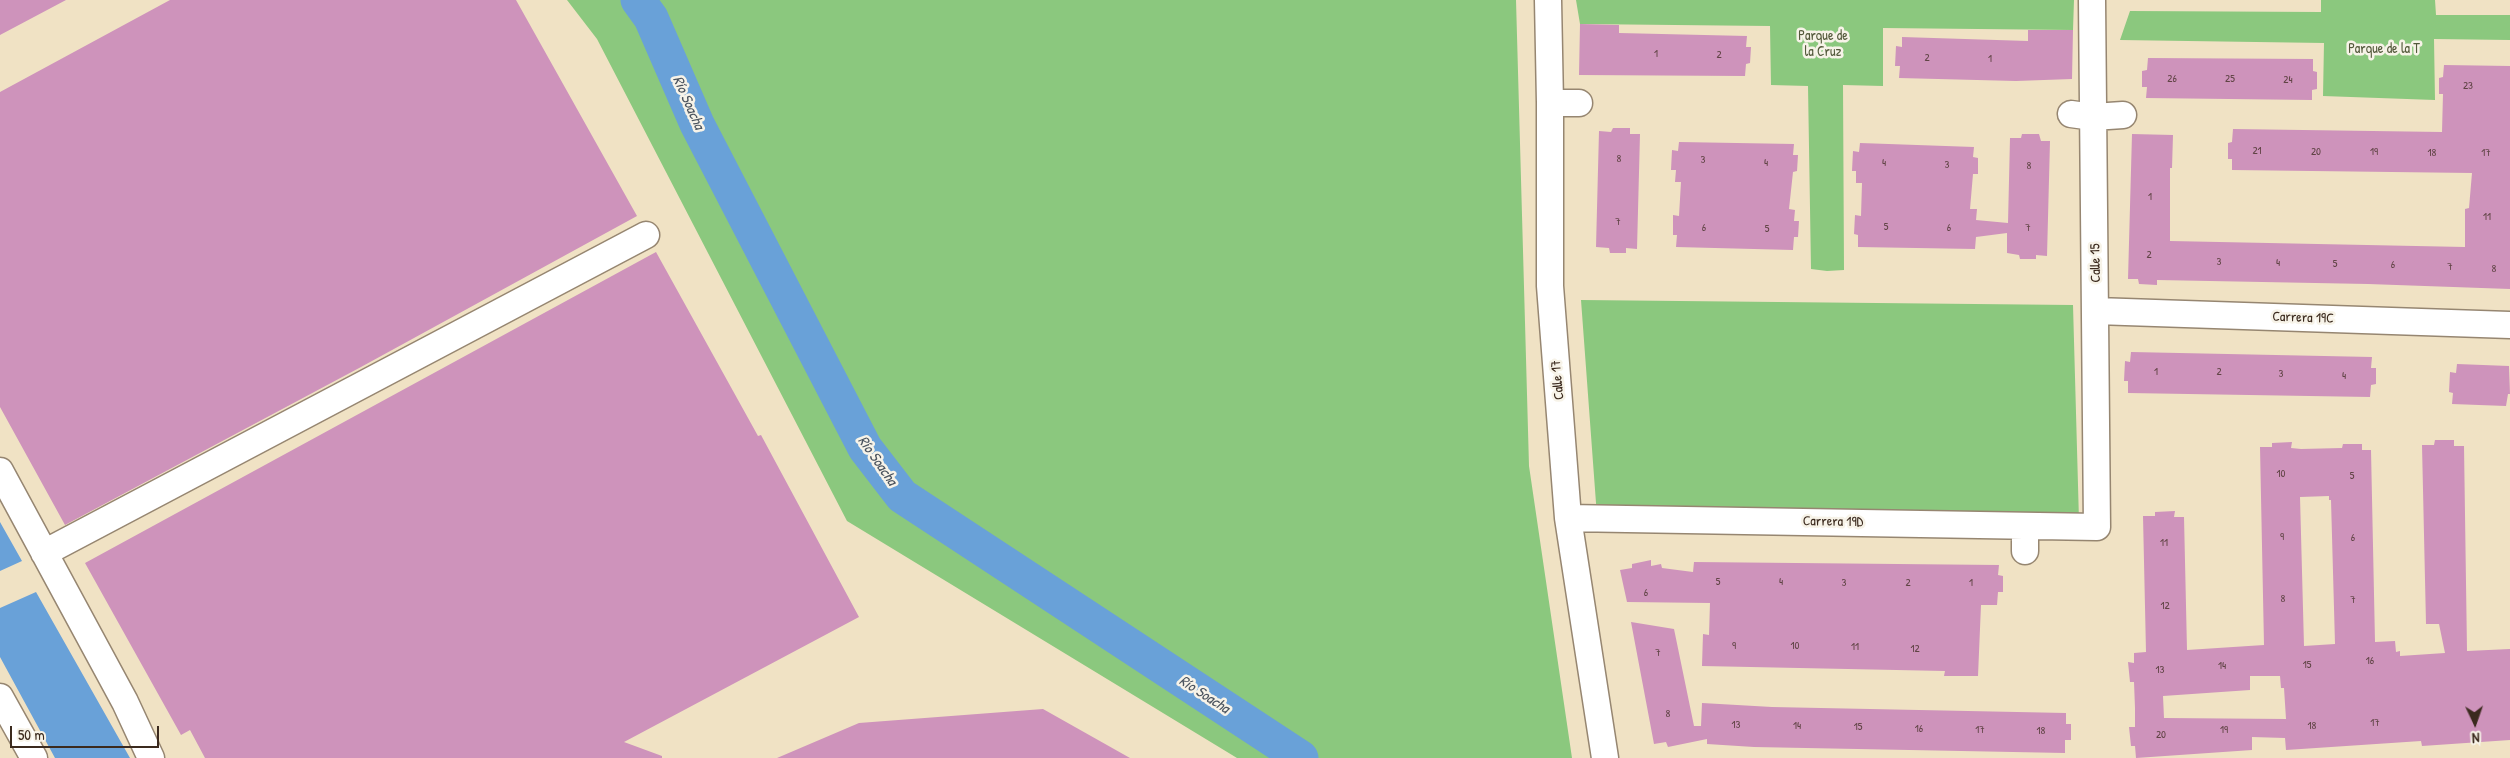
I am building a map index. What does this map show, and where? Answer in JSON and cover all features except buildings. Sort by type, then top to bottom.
[{"type":"street","name":"Calle 17","points":[[1548,0],[1550,286],[1568,518],[1605,758]]},
{"type":"street","name":"Calle 15","points":[[2092,0],[2082,115],[2096,311],[2106,403],[2097,527]]},
{"type":"street","points":[[1550,103],[1579,103]]},
{"type":"street","points":[[2082,115],[2123,115]]},
{"type":"street","points":[[44,553],[646,235]]},
{"type":"street","name":"Carrera 19C","points":[[2096,311],[2434,332],[2510,325]]},
{"type":"street","points":[[0,471],[125,702],[151,758]]},
{"type":"street","name":"Carrera 19D","points":[[1568,518],[2097,527]]},
{"type":"street","points":[[2024,526],[2025,551]]},
{"type":"street","points":[[0,697],[34,758]]},
{"type":"green space","points":[[567,0],[1516,0],[1529,466],[1572,758],[1237,758],[847,521],[597,39]]},
{"type":"green space","name":"Parque de la Cruz","points":[[1576,0],[2074,0],[2073,30],[1883,28],[1883,86],[1843,85],[1844,270],[1827,271],[1811,269],[1808,86],[1771,85],[1770,26],[1580,24]]},
{"type":"green space","name":"Parque de la T","points":[[2321,0],[2435,0],[2436,15],[2510,15],[2510,40],[2434,39],[2435,100],[2323,96],[2324,43],[2120,40],[2130,11],[2321,12]]},
{"type":"green space","points":[[1581,300],[2073,305],[2079,521],[1598,530]]},
{"type":"water","points":[[0,522],[22,561],[0,571]]},
{"type":"water","points":[[36,592],[130,758],[55,758],[0,657],[0,608]]},
{"type":"waterway","name":"Río Soacha","points":[[638,0],[651,18],[697,124],[865,448],[902,496],[1301,758]]}]
